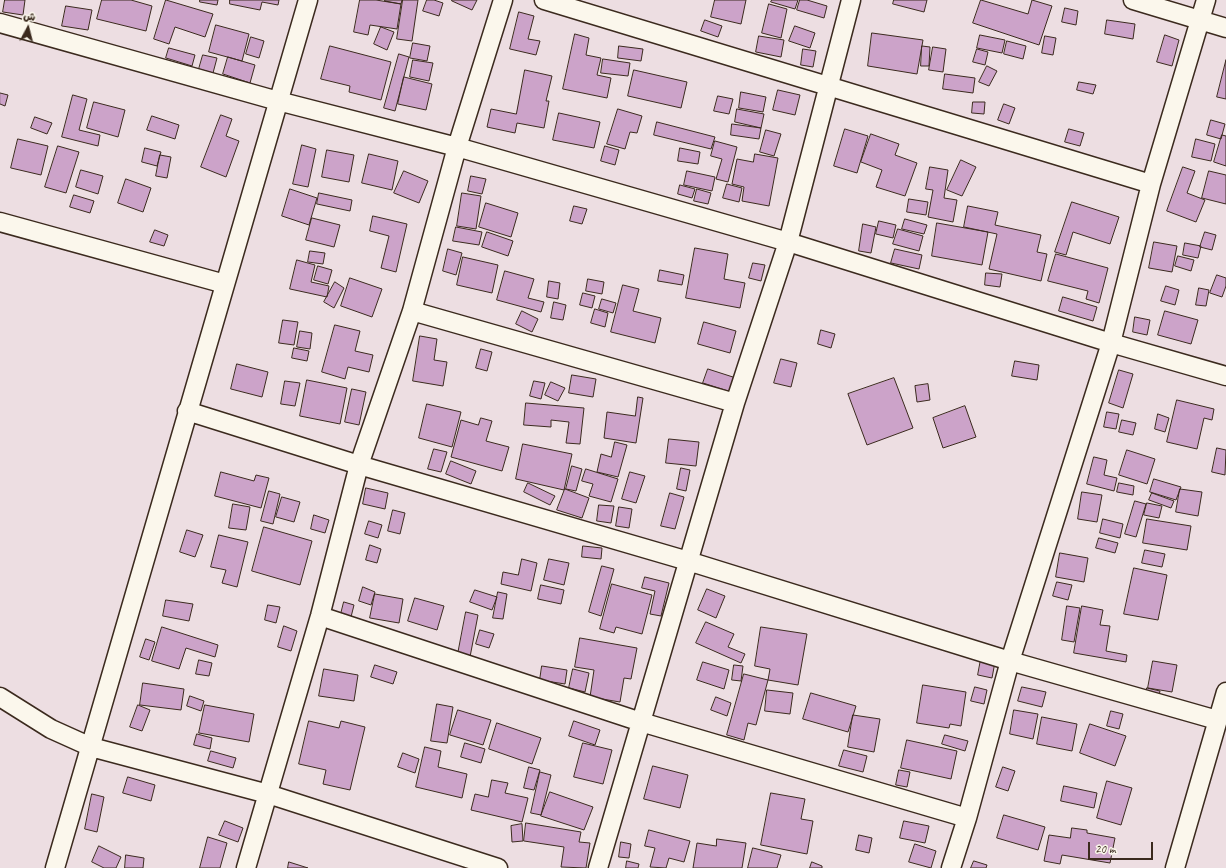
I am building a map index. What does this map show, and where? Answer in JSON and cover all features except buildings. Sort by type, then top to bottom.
[{"type":"street","points":[[55,868],[308,0]]},
{"type":"street","points":[[246,868],[320,616],[359,465],[412,311],[457,147],[503,0]]},
{"type":"street","points":[[544,0],[1151,184]]},
{"type":"street","points":[[598,868],[735,403],[788,242],[851,0]]},
{"type":"street","points":[[1133,0],[1226,28]]},
{"type":"street","points":[[951,868],[967,818],[1010,662],[1110,343],[1151,184],[1206,0]]},
{"type":"street","points":[[0,22],[278,101],[457,147],[788,242],[1110,343],[1226,376]]},
{"type":"street","points":[[0,222],[225,284]]},
{"type":"street","points":[[412,311],[735,403]]},
{"type":"street","points":[[187,411],[359,465],[688,561],[1010,662],[1217,720]]},
{"type":"street","points":[[320,616],[640,722],[967,818]]},
{"type":"street","points":[[0,697],[52,729],[91,747],[268,794],[498,868]]},
{"type":"street","points":[[1175,868],[1217,720],[1225,699]]}]
